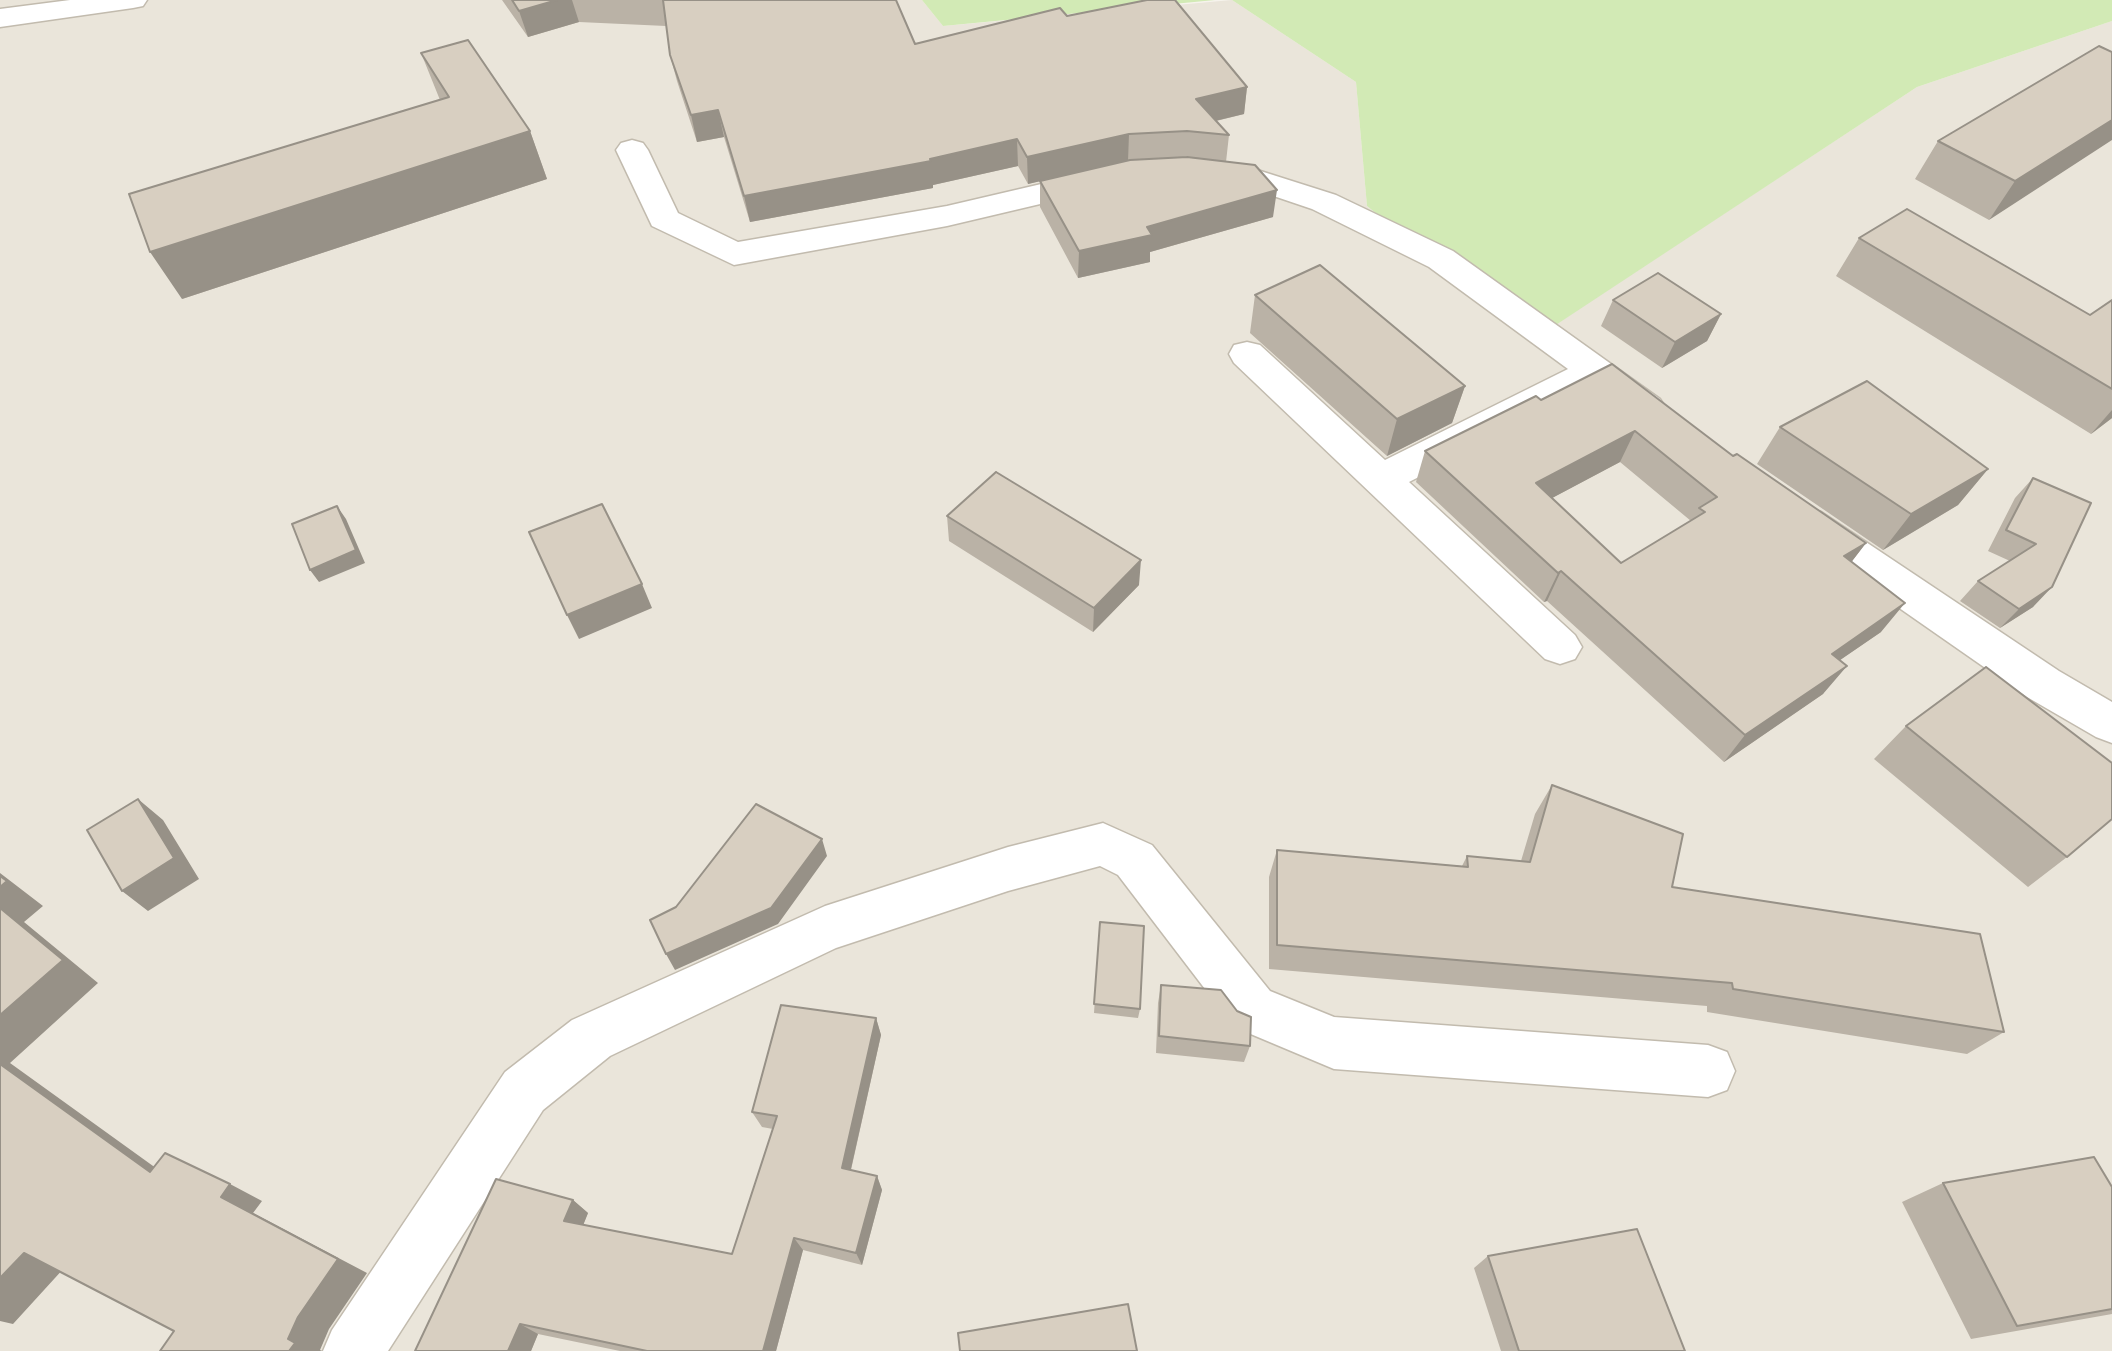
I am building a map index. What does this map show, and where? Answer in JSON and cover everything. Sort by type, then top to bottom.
[{"type":"street","points":[[0,18],[133,0]]},
{"type":"street","points":[[632,150],[664,219],[734,254],[947,216],[1128,174]]},
{"type":"street","points":[[1185,171],[1251,178],[1324,202],[1441,259],[1671,426]]},
{"type":"street","points":[[1247,354],[1560,647]]},
{"type":"street","points":[[1381,479],[1595,371]]},
{"type":"street","points":[[1786,509],[2043,684],[2112,724]]},
{"type":"street","points":[[353,1351],[524,1091],[591,1038],[825,929],[1008,869],[1103,844],[1135,860],[1252,1009],[1334,1043],[1708,1071]]},
{"type":"shaded area","points":[[0,0],[922,0],[943,26],[1232,0],[1356,82],[1367,206],[1533,339],[1917,87],[2112,21],[2112,1351],[0,1351]]},
{"type":"green space","points":[[922,0],[1215,0],[943,26]]},
{"type":"green space","points":[[1232,0],[2112,0],[2112,21],[1917,87],[1533,340],[1367,206],[1356,82]]},
{"type":"building","points":[[512,0],[557,0],[519,11]]},
{"type":"building","points":[[663,0],[896,0],[915,44],[1060,8],[1067,16],[1147,0],[1175,0],[1247,87],[1196,99],[1229,135],[1187,131],[1129,134],[1027,157],[1017,139],[931,161],[744,196],[718,110],[691,115],[670,55]]},
{"type":"building","points":[[468,40],[530,131],[150,252],[129,194],[449,97],[421,53]]},
{"type":"building","points":[[2099,46],[2112,52],[2112,120],[2015,181],[1938,141]]},
{"type":"building","points":[[1187,157],[1255,165],[1277,190],[1147,227],[1152,235],[1079,251],[1040,181],[1130,160]]},
{"type":"building","points":[[1907,209],[2090,315],[2112,300],[2112,389],[1859,238]]},
{"type":"building","points":[[1320,265],[1465,386],[1397,419],[1255,295]]},
{"type":"building","points":[[1658,273],[1721,314],[1675,342],[1613,300]]},
{"type":"building","points":[[1612,364],[1733,456],[1737,454],[1866,543],[1844,556],[1905,603],[1832,654],[1847,666],[1745,735],[1561,571],[1558,573],[1425,451],[1536,396],[1541,400]],"holes":[[[1635,431],[1717,497],[1699,508],[1705,512],[1621,563],[1536,483]]]},
{"type":"building","points":[[1867,381],[1988,469],[1911,514],[1780,427]]},
{"type":"building","points":[[996,472],[1141,560],[1094,608],[947,516]]},
{"type":"building","points":[[2033,478],[2091,503],[2052,587],[2019,609],[1978,581],[2036,544],[2006,530]]},
{"type":"building","points":[[602,504],[642,584],[567,615],[529,532]]},
{"type":"building","points":[[337,506],[356,550],[310,570],[292,524]]},
{"type":"building","points":[[1986,667],[2112,763],[2112,819],[2067,857],[1906,726]]},
{"type":"building","points":[[1552,785],[1683,834],[1672,887],[1980,934],[2004,1032],[1733,989],[1732,983],[1277,945],[1277,850],[1468,867],[1467,856],[1530,862]]},
{"type":"building","points":[[138,799],[174,858],[122,891],[87,830]]},
{"type":"building","points":[[756,804],[822,839],[771,908],[666,954],[650,920],[676,907]]},
{"type":"building","points":[[0,908],[63,960],[0,1015]]},
{"type":"building","points":[[1100,922],[1144,926],[1140,1009],[1094,1004]]},
{"type":"building","points":[[1161,985],[1221,990],[1237,1011],[1251,1017],[1250,1046],[1159,1036]]},
{"type":"building","points":[[781,1005],[876,1018],[842,1168],[877,1176],[856,1253],[794,1238],[763,1351],[647,1351],[520,1324],[508,1351],[415,1351],[496,1179],[573,1200],[564,1221],[732,1254],[777,1116],[752,1112]]},
{"type":"building","points":[[0,1064],[150,1172],[165,1153],[230,1184],[221,1197],[338,1259],[298,1317],[288,1339],[295,1343],[289,1351],[160,1351],[174,1331],[24,1253],[0,1278]]},
{"type":"building","points":[[2094,1157],[2112,1187],[2112,1309],[2017,1326],[1943,1183]]},
{"type":"building","points":[[1637,1229],[1685,1351],[1519,1351],[1488,1256]]},
{"type":"building","points":[[1128,1304],[1137,1351],[960,1351],[958,1333]]}]
